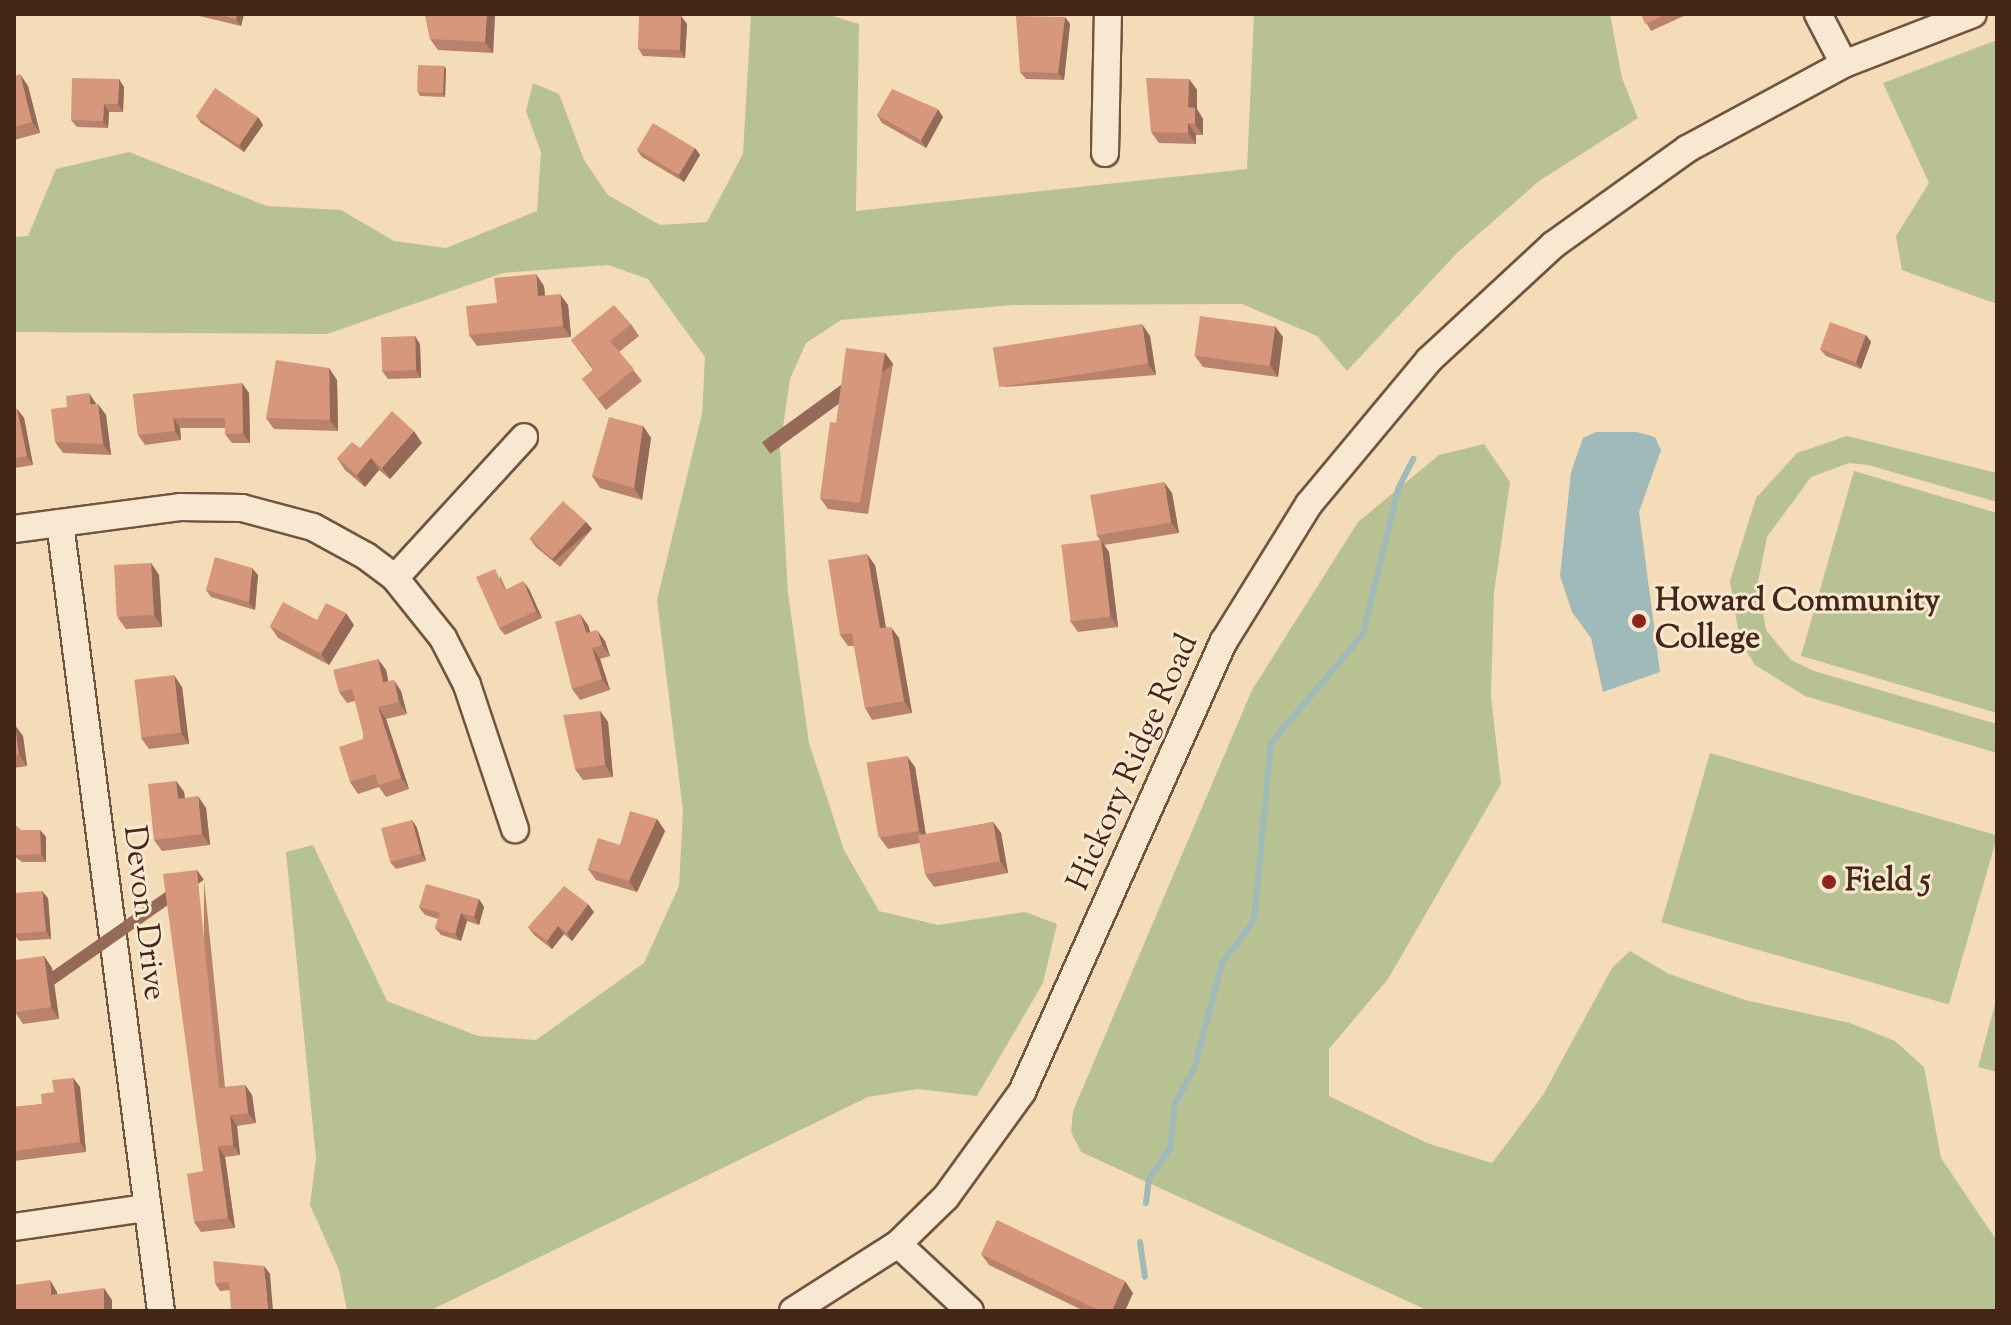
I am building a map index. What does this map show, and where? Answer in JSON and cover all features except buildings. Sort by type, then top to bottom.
[{"type":"street","points":[[1105,153],[1108,14]]},
{"type":"street","points":[[1818,14],[1844,64]]},
{"type":"street","name":"Hickory Ridge Road","points":[[793,1311],[898,1244],[946,1197],[1022,1092],[1224,641],[1309,504],[1371,425],[1491,298],[1624,189],[1844,64],[1973,14]]},
{"type":"street","points":[[395,578],[524,437]]},
{"type":"street","points":[[14,529],[180,507],[242,508],[313,527],[395,578],[443,638],[467,685],[515,829]]},
{"type":"street","name":"Devon Drive","points":[[60,523],[161,1311]]},
{"type":"street","points":[[14,1227],[146,1208]]},
{"type":"street","points":[[898,1244],[970,1311]]},
{"type":"green space","points":[[751,14],[826,14],[859,24],[856,211],[1247,169],[1254,14],[1610,14],[1622,78],[1638,118],[1539,181],[1458,252],[1347,371],[1317,336],[1242,304],[1013,305],[841,320],[806,343],[790,379],[780,448],[788,593],[809,743],[844,850],[879,911],[938,925],[1025,912],[1057,924],[1043,983],[977,1096],[917,1089],[868,1097],[429,1311],[347,1311],[339,1270],[310,1205],[316,1158],[286,852],[313,845],[387,1001],[478,1036],[536,1040],[644,963],[679,886],[683,811],[657,600],[702,414],[705,357],[648,279],[608,265],[503,273],[327,334],[14,332],[14,237],[28,236],[56,169],[129,152],[267,206],[341,210],[394,241],[446,248],[537,211],[541,152],[526,111],[533,83],[559,94],[584,160],[608,195],[660,225],[707,222],[743,154]]},
{"type":"green space","points":[[1997,40],[1997,304],[1902,270],[1896,236],[1929,183],[1883,83]]},
{"type":"green space","points":[[1847,436],[1997,473],[1997,502],[1868,465],[1849,463],[1811,477],[1767,537],[1758,582],[1766,630],[1791,660],[1814,671],[1997,724],[1997,753],[1805,696],[1755,665],[1740,641],[1730,581],[1756,498],[1797,453]]},
{"type":"green space","points":[[1484,444],[1510,482],[1494,593],[1491,696],[1501,784],[1388,979],[1329,1049],[1329,1096],[1427,1143],[1492,1163],[1543,1095],[1612,968],[1630,951],[1669,974],[1745,1000],[1850,1023],[1895,1041],[1924,1067],[1941,1158],[1997,1241],[1997,1311],[1429,1311],[1081,1152],[1071,1132],[1073,1111],[1252,690],[1358,522],[1439,455]]},
{"type":"green space","points":[[1854,471],[1997,513],[1997,713],[1801,656]]},
{"type":"green space","name":"Field 5","points":[[1710,753],[1997,835],[1949,1005],[1661,922]]},
{"type":"green space","points":[[1997,997],[1997,1072],[1978,1067]]},
{"type":"water","points":[[1596,432],[1637,432],[1655,437],[1661,450],[1639,512],[1660,672],[1603,692],[1591,638],[1572,612],[1560,576],[1571,472],[1583,438]]},
{"type":"waterway","points":[[1146,1203],[1149,1179],[1170,1148],[1175,1104],[1194,1069],[1222,963],[1254,920],[1271,743],[1363,634],[1398,489],[1413,459]]},
{"type":"waterway","points":[[1140,1242],[1145,1277]]},
{"type":"place","name":"Howard Community College","points":[[1639,621]]},
{"type":"place","name":"Field 5","points":[[1829,882]]}]
